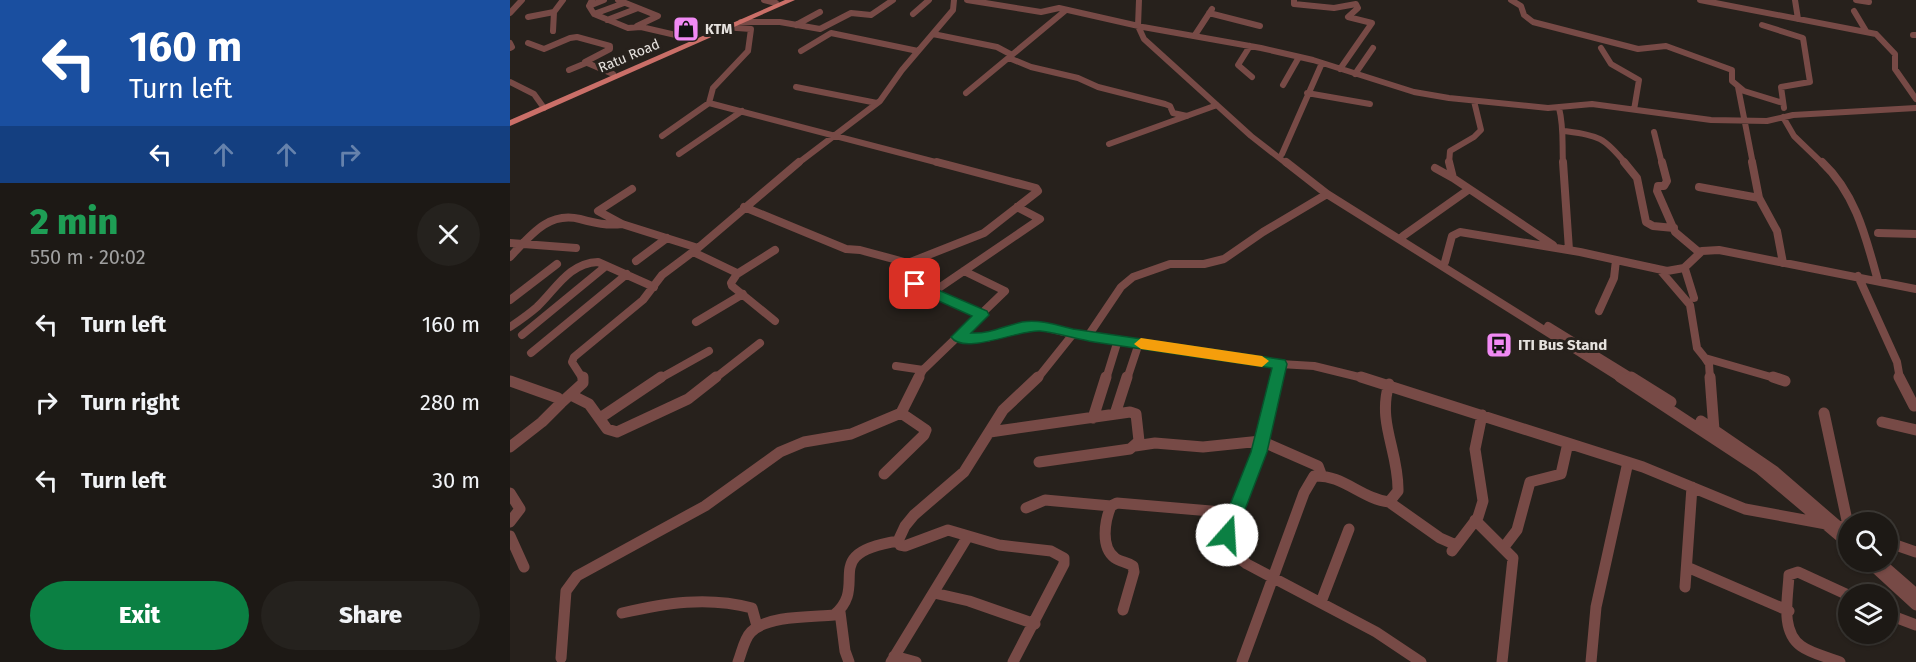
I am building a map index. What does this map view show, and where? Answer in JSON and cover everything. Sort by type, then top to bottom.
[{"type":"main road","name":"Ratu Road","points":[[542,106],[693,39],[741,22],[791,0]]},
{"type":"main road","name":"Ratu Road","points":[[510,120],[780,2]]},
{"type":"street","points":[[510,13],[522,0]]},
{"type":"street","points":[[553,31],[554,12],[563,0]]},
{"type":"street","points":[[604,0],[591,3],[594,14],[633,28],[641,27],[693,39]]},
{"type":"street","points":[[764,0],[780,2]]},
{"type":"street","points":[[820,29],[851,14],[871,15],[893,0]]},
{"type":"street","points":[[913,14],[928,0]]},
{"type":"street","points":[[510,447],[542,422],[583,382],[583,376],[572,362],[574,357],[643,300],[662,275],[696,250],[744,207],[834,134],[877,103],[953,10],[954,0]]},
{"type":"street","points":[[966,0],[1041,12],[1055,8],[1140,26],[1195,34],[1322,63],[1424,94],[1474,101],[1559,108],[1585,104],[1688,118],[1744,121],[1776,121],[1785,117],[1916,108]]},
{"type":"street","points":[[1142,0],[1140,26],[1150,46],[1288,166],[1327,194],[1570,343]]},
{"type":"street","points":[[1294,0],[1294,3],[1301,7],[1339,9],[1348,4],[1356,4],[1358,8],[1348,17],[1372,23],[1340,69]]},
{"type":"street","points":[[1511,0],[1521,6],[1524,15],[1533,22],[1638,49],[1666,46],[1693,58],[1725,66],[1732,70],[1732,81],[1738,87],[1783,104]]},
{"type":"street","points":[[1700,0],[1866,31],[1878,36],[1893,51],[1895,69],[1916,99]]},
{"type":"street","points":[[1761,12],[1762,0]]},
{"type":"street","points":[[1795,0],[1798,19]]},
{"type":"street","points":[[1856,0],[1869,1],[1874,11]]},
{"type":"street","points":[[594,14],[621,1],[658,16],[633,28]]},
{"type":"street","points":[[1708,1],[1711,11]]},
{"type":"street","points":[[607,20],[638,8]]},
{"type":"street","points":[[615,23],[645,10]]},
{"type":"street","points":[[966,93],[1066,10]]},
{"type":"street","points":[[1195,34],[1211,11],[1260,26]]},
{"type":"street","points":[[1854,11],[1866,31]]},
{"type":"street","points":[[528,17],[554,12]]},
{"type":"street","points":[[796,25],[820,12]]},
{"type":"street","points":[[1784,32],[1785,16]]},
{"type":"street","points":[[741,22],[776,21],[918,51]]},
{"type":"street","points":[[1762,25],[1803,38],[1810,82],[1804,85],[1786,84],[1781,87],[1785,117],[1794,136],[1830,170],[1844,188],[1861,221],[1878,281]]},
{"type":"street","points":[[1140,26],[1151,42],[1281,154],[1331,191],[1445,262],[1729,447],[1838,525]]},
{"type":"street","points":[[662,136],[709,103],[713,88],[749,49],[752,29],[726,27]]},
{"type":"street","points":[[801,51],[831,33]]},
{"type":"street","points":[[933,34],[997,47],[1010,57],[1032,67],[1165,104],[1170,106],[1173,113],[1187,116]]},
{"type":"street","points":[[528,43],[538,49],[545,49],[577,37],[611,48],[570,70]]},
{"type":"street","points":[[510,43],[512,47],[510,48]]},
{"type":"street","points":[[1250,46],[1238,65],[1252,77]]},
{"type":"street","points":[[1355,74],[1373,48]]},
{"type":"street","points":[[1601,48],[1612,65],[1639,80],[1634,110]]},
{"type":"street","points":[[1283,85],[1299,57]]},
{"type":"street","points":[[586,63],[613,74]]},
{"type":"street","points":[[1281,154],[1322,63]]},
{"type":"street","points":[[510,82],[534,94],[542,106]]},
{"type":"street","points":[[796,87],[877,103]]},
{"type":"street","points":[[1738,87],[1759,198],[1777,231],[1784,262]]},
{"type":"street","points":[[1307,93],[1370,104]]},
{"type":"street","points":[[1453,178],[1448,158],[1450,151],[1482,131],[1483,126],[1474,101]]},
{"type":"street","points":[[709,103],[1036,188],[1038,191],[984,233],[907,263],[897,276],[982,315]]},
{"type":"street","points":[[1109,144],[1216,105]]},
{"type":"street","points":[[1559,108],[1564,131],[1562,141],[1569,250]]},
{"type":"street","points":[[679,154],[742,111]]},
{"type":"street","points":[[1564,131],[1608,142],[1637,178],[1646,222],[1653,226],[1674,228]]},
{"type":"street","points":[[1654,132],[1667,181],[1664,186],[1659,186],[1658,191],[1680,237],[1700,253]]},
{"type":"street","points":[[1435,168],[1557,248]]},
{"type":"street","points":[[1699,187],[1759,198]]},
{"type":"street","points":[[632,189],[598,211],[622,224],[696,250],[737,274]]},
{"type":"street","points":[[1403,236],[1468,190]]},
{"type":"street","points":[[1088,336],[1121,286],[1132,278],[1170,264],[1204,264],[1224,259],[1263,232],[1327,194]]},
{"type":"street","points":[[744,207],[846,249],[860,250],[907,263]]},
{"type":"street","points":[[933,292],[1040,219],[1017,207]]},
{"type":"street","points":[[510,257],[549,221],[558,217],[608,227],[622,224]]},
{"type":"street","points":[[1445,262],[1452,236],[1460,232],[1569,250],[1679,272],[1685,269],[1700,253],[1719,250],[1916,288]]},
{"type":"street","points":[[1878,233],[1916,234]]},
{"type":"street","points":[[636,261],[667,238]]},
{"type":"street","points":[[510,243],[576,248]]},
{"type":"street","points":[[775,250],[737,274],[731,283],[775,321]]},
{"type":"street","points":[[1599,311],[1614,279],[1616,260]]},
{"type":"street","points":[[510,327],[537,307],[577,267],[593,261],[654,287]]},
{"type":"street","points":[[510,300],[557,264]]},
{"type":"street","points":[[522,335],[606,266]]},
{"type":"street","points":[[1685,269],[1694,297]]},
{"type":"street","points":[[1660,270],[1690,305],[1697,348],[1709,364],[1714,430]]},
{"type":"street","points":[[561,658],[566,591],[577,576],[705,506],[780,452],[804,442],[860,432],[901,413],[923,370],[1005,291],[964,271]]},
{"type":"street","points":[[531,353],[627,274]]},
{"type":"street","points":[[1858,276],[1897,362],[1899,377],[1914,406]]},
{"type":"street","points":[[696,322],[743,294]]},
{"type":"street","points":[[958,337],[987,338],[1032,326],[1280,364],[1314,366],[1389,384],[1628,462],[1745,508],[1838,526]]},
{"type":"street","points":[[898,541],[905,526],[914,515],[964,472],[1010,402],[1037,379],[1073,334]]},
{"type":"street","points":[[1093,418],[1118,340]]},
{"type":"street","points":[[571,395],[587,401],[607,429],[617,432],[671,409],[688,399],[760,343]]},
{"type":"street","points":[[1115,414],[1139,343]]},
{"type":"street","points":[[600,418],[669,372],[710,351]]},
{"type":"street","points":[[1593,358],[1714,430],[1774,471],[1838,524]]},
{"type":"street","points":[[1705,358],[1785,381]]},
{"type":"street","points":[[1280,364],[1261,441],[1227,535],[1230,550],[1247,564],[1376,632],[1421,662]]},
{"type":"street","points":[[896,366],[923,370]]},
{"type":"street","points":[[510,381],[558,398],[561,403]]},
{"type":"street","points":[[1389,384],[1383,408],[1399,484],[1398,491],[1389,502]]},
{"type":"street","points":[[884,474],[924,435],[926,430],[901,413]]},
{"type":"street","points":[[1824,413],[1838,512]]},
{"type":"street","points":[[990,432],[1115,414],[1136,414],[1139,441],[1130,449],[1040,462]]},
{"type":"street","points":[[1242,662],[1275,578],[1304,494],[1314,476],[1328,475],[1371,500],[1389,502],[1454,548],[1475,520],[1483,501],[1476,449],[1482,415]]},
{"type":"street","points":[[1882,422],[1916,430]]},
{"type":"street","points":[[1135,446],[1155,443],[1203,447],[1261,441],[1318,466],[1321,474]]},
{"type":"street","points":[[1504,547],[1516,530],[1530,482],[1561,474],[1568,443]]},
{"type":"street","points":[[1591,662],[1595,615],[1628,462]]},
{"type":"street","points":[[1685,587],[1692,487]]},
{"type":"street","points":[[510,493],[520,509],[510,522]]},
{"type":"street","points":[[1026,508],[1045,500],[1051,500],[1234,513]]},
{"type":"street","points":[[1111,506],[1105,533],[1110,552],[1117,560],[1129,562],[1134,572],[1124,610]]},
{"type":"street","points":[[1475,520],[1513,558],[1502,662]]},
{"type":"street","points":[[1321,602],[1349,529]]},
{"type":"street","points":[[898,541],[900,545],[905,546],[948,530],[999,545],[1051,551],[1064,558],[1064,564],[1035,624],[1013,662]]},
{"type":"street","points":[[510,536],[524,567]]},
{"type":"street","points":[[916,662],[892,659],[968,536]]},
{"type":"street","points":[[738,662],[750,633],[757,626],[769,622],[834,615],[840,612],[845,606],[851,564],[855,556],[861,550],[898,541]]},
{"type":"street","points":[[1898,546],[1916,552]]},
{"type":"street","points":[[1687,567],[1789,611]]},
{"type":"street","points":[[1880,572],[1916,605]]},
{"type":"street","points":[[1891,572],[1916,594]]},
{"type":"street","points":[[1838,591],[1809,576],[1793,573],[1790,575],[1790,633],[1802,647],[1840,662]]},
{"type":"street","points":[[934,593],[969,601],[1035,624]]},
{"type":"street","points":[[622,613],[671,601],[701,600],[752,608],[757,626]]},
{"type":"street","points":[[840,612],[844,651],[849,662]]},
{"type":"street","points":[[1898,619],[1916,626]]},
{"type":"slow traffic","points":[[1141,344],[1262,361]]},
{"type":"place","name":"KTM","points":[[686,29]]},
{"type":"place","name":"ITI Bus Stand","points":[[1499,345]]},
{"type":"route","points":[[915,284],[982,315],[958,337],[981,339],[1023,327],[1039,326],[1073,334],[1280,364],[1259,452],[1227,535]]}]
